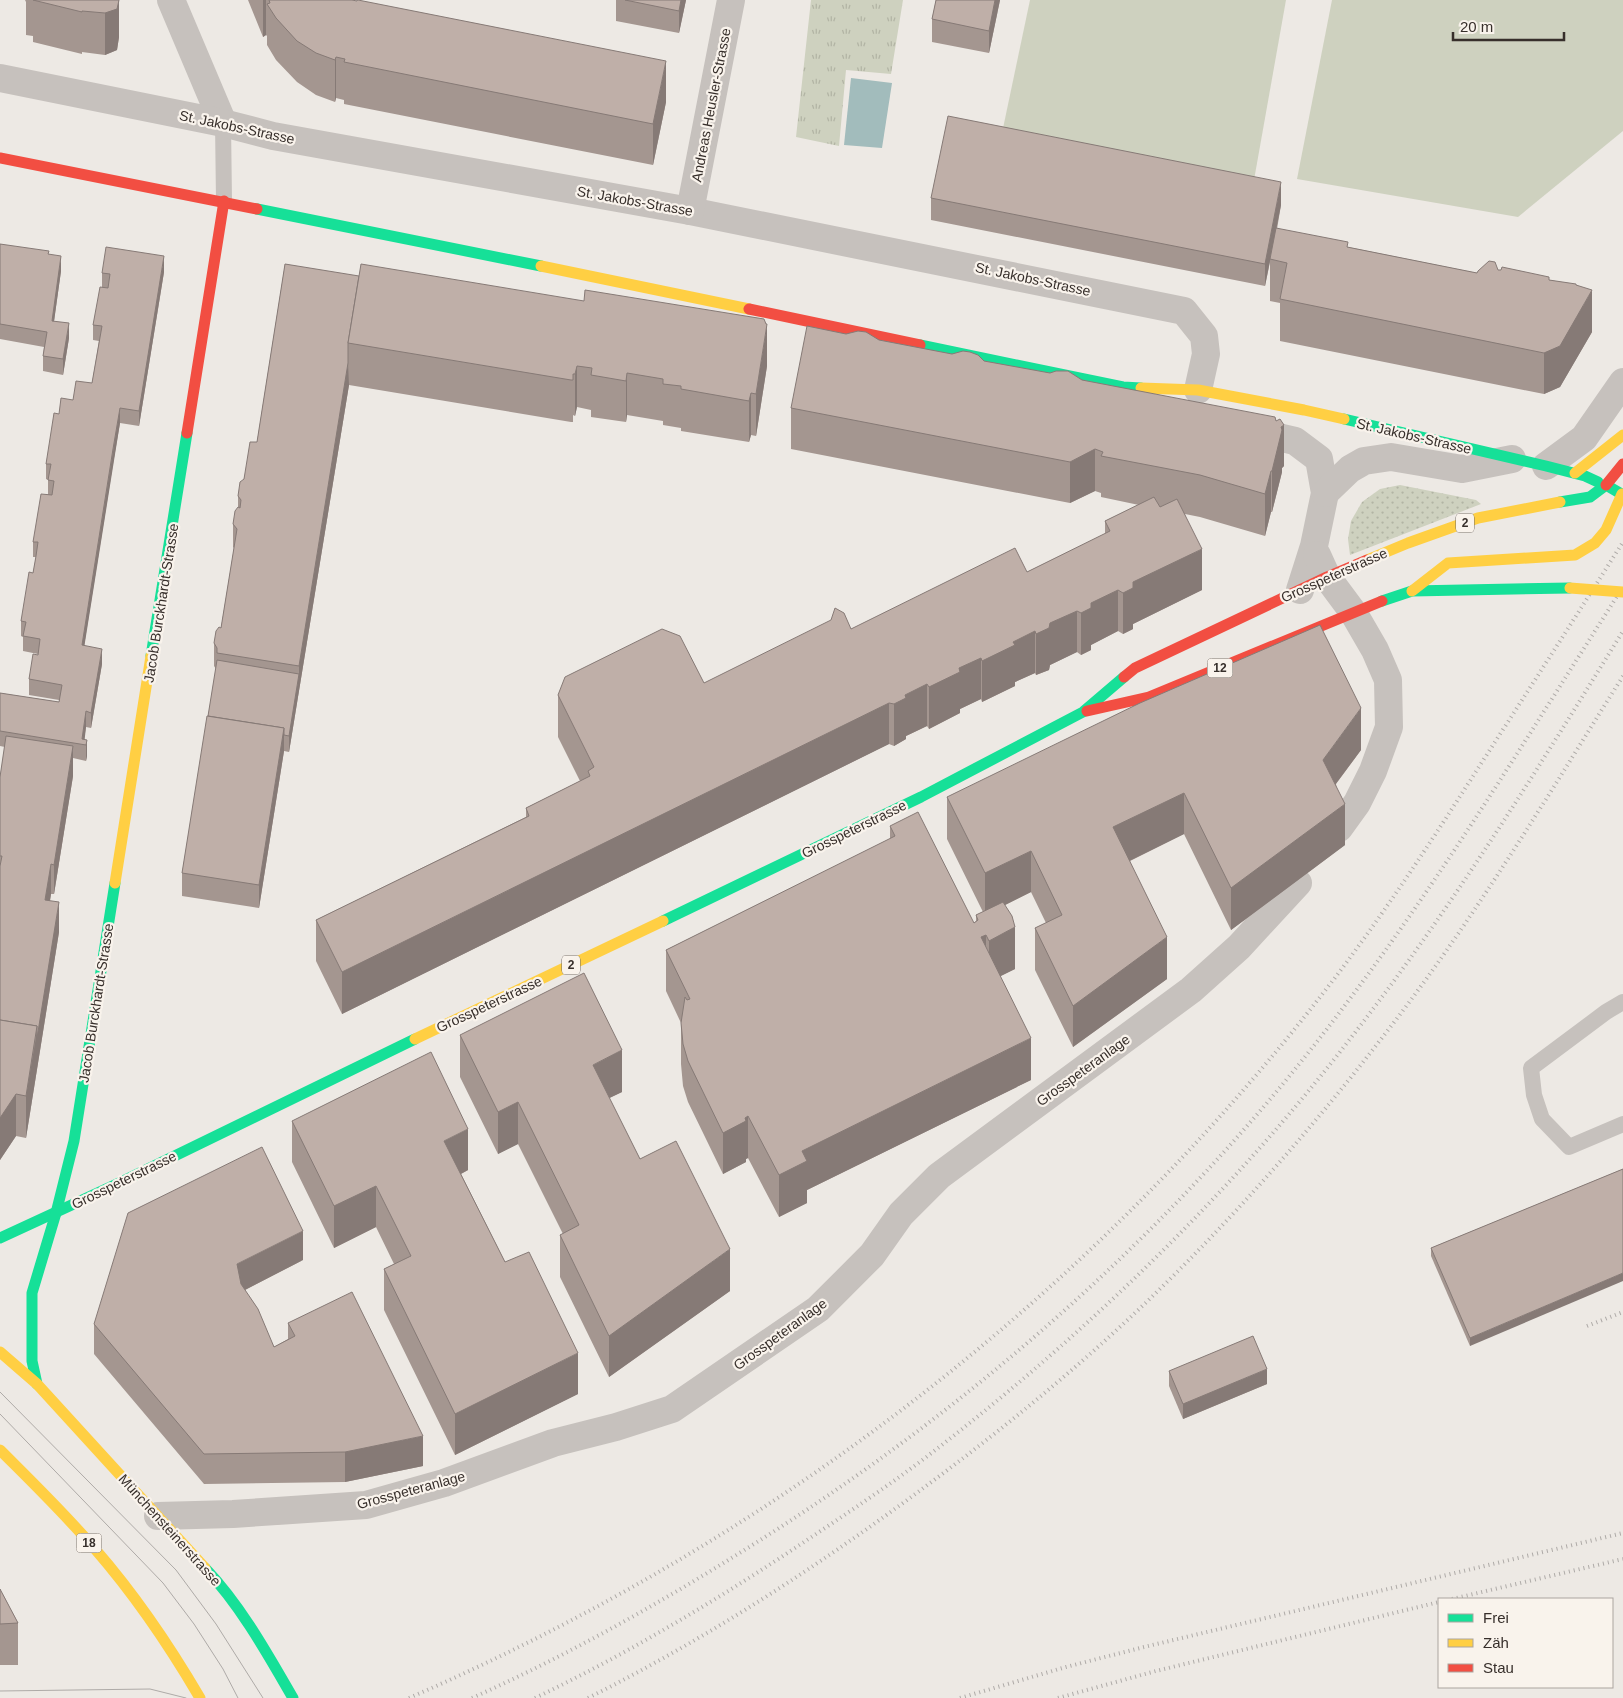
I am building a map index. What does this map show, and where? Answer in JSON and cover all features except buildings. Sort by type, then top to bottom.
[{"type":"main road","name":"St. Jakobs-Strasse","points":[[0,158],[224,201],[1123,387],[1198,390],[1304,410],[1575,473],[1606,485],[1622,495]]},
{"type":"main road","name":"Jacob Burckhardt-Strasse","points":[[56,1213],[74,1141],[224,201]]},
{"type":"main road","points":[[1575,473],[1623,435]]},
{"type":"main road","name":"Grosspeterstrasse","points":[[0,1238],[56,1213],[920,796],[1083,712],[1135,668],[1327,577],[1408,543],[1478,518],[1538,505],[1590,497],[1606,485],[1623,464]]},
{"type":"main road","name":"Grosspeterstrasse","points":[[1412,591],[1448,563],[1575,555],[1592,547],[1606,533],[1622,495]]},
{"type":"main road","name":"Grosspeterstrasse","points":[[1083,712],[1148,697],[1372,604],[1412,591],[1570,588],[1623,592]]},
{"type":"main road","name":"Münchensteinerstrasse","points":[[37,1384],[32,1361],[30,1337],[32,1293],[56,1213]]},
{"type":"main road","name":"Münchensteinerstrasse","points":[[0,1352],[37,1384],[208,1571],[231,1600],[290,1693]]},
{"type":"main road","name":"18","points":[[0,1450],[57,1508],[112,1570],[153,1624],[197,1693]]},
{"type":"street","name":"Jacob Burckhardt-Strasse","points":[[171,0],[223,123]]},
{"type":"street","name":"Andreas Heusler-Strasse","points":[[690,211],[731,0]]},
{"type":"street","name":"St. Jakobs-Strasse","points":[[0,78],[223,123],[273,136],[690,211],[1184,311],[1204,336],[1206,354],[1198,390]]},
{"type":"street","points":[[1546,466],[1584,438],[1623,382]]},
{"type":"street","name":"St. Jakobs-Strasse","points":[[1123,387],[1181,413]]},
{"type":"street","points":[[1228,426],[1295,442],[1319,459],[1325,493],[1314,546],[1300,590]]},
{"type":"street","name":"St. Jakobs-Strasse","points":[[1325,493],[1350,469],[1364,461],[1390,457],[1462,469],[1512,459]]},
{"type":"street","points":[[1314,546],[1327,577],[1353,612],[1375,650],[1388,680],[1389,727],[1373,771],[1358,803],[1339,828]]},
{"type":"street","name":"Grosspeteranlage","points":[[158,1516],[233,1514],[366,1505],[444,1483],[553,1443],[616,1427],[672,1409],[818,1309],[872,1255],[901,1214],[939,1176],[1190,990],[1239,947],[1298,883]]},
{"type":"lane","name":"Jacob Burckhardt-Strasse","points":[[223,123],[224,201]]},
{"type":"lane","points":[[1623,1002],[1606,1012],[1531,1068],[1534,1095],[1542,1118],[1569,1147],[1623,1124]]},
{"type":"green space","points":[[811,0],[903,0],[891,74],[846,70],[839,146],[796,137]]},
{"type":"green space","points":[[1030,0],[1286,0],[1254,180],[1002,133]]},
{"type":"green space","points":[[1332,0],[1623,0],[1623,131],[1518,217],[1297,179]]},
{"type":"green space","points":[[1400,485],[1476,500],[1481,504],[1350,555],[1348,539],[1351,521],[1362,502],[1380,489]]},
{"type":"water","points":[[851,78],[892,83],[882,148],[844,145]]},
{"type":"tram line","points":[[0,1392],[176,1570],[216,1624],[263,1698]]},
{"type":"tram line","points":[[0,1414],[163,1583],[194,1624],[223,1669],[238,1698]]},
{"type":"tram line","points":[[0,1691],[150,1689],[186,1698]]},
{"type":"railway","points":[[409,1698],[539,1637],[666,1568],[787,1492],[904,1408],[1015,1318],[1121,1220],[1220,1116],[1313,1006],[1361,943],[1428,845],[1623,542]]},
{"type":"railway","points":[[472,1698],[540,1666],[641,1612],[738,1554],[819,1502],[973,1388],[1047,1326],[1118,1261],[1186,1193],[1251,1122],[1354,993],[1435,880],[1623,587]]},
{"type":"railway","points":[[535,1698],[641,1643],[710,1602],[777,1560],[897,1479],[1044,1361],[1157,1256],[1263,1145],[1360,1026],[1396,978],[1497,832],[1623,631]]},
{"type":"railway","points":[[588,1698],[670,1655],[749,1607],[827,1557],[903,1503],[971,1452],[1071,1371],[1164,1285],[1251,1194],[1306,1131],[1385,1034],[1479,903],[1538,813],[1623,676]]},
{"type":"railway","points":[[1587,1326],[1623,1312]]},
{"type":"railway","points":[[960,1698],[1066,1667],[1144,1647],[1623,1533]]},
{"type":"railway","points":[[1456,1598],[1623,1559]]},
{"type":"railway","points":[[1058,1698],[1156,1671],[1438,1602]]},
{"type":"traffic: fast","points":[[257,209],[541,266]]},
{"type":"traffic: fast","points":[[920,345],[1123,387],[1141,388]]},
{"type":"traffic: fast","points":[[1344,419],[1546,466],[1585,476],[1598,482]]},
{"type":"traffic: fast","points":[[151,656],[187,433]]},
{"type":"traffic: fast","points":[[1560,502],[1590,497],[1606,485],[1623,495]]},
{"type":"traffic: fast","points":[[1382,601],[1412,591],[1570,588]]},
{"type":"traffic: fast","points":[[663,921],[921,797],[1083,712],[1124,677]]},
{"type":"traffic: fast","points":[[56,1213],[74,1141],[115,883]]},
{"type":"traffic: fast","points":[[0,1238],[117,1184],[415,1039]]},
{"type":"traffic: fast","points":[[37,1384],[32,1361],[32,1293],[56,1213]]},
{"type":"traffic: fast","points":[[205,1568],[242,1614],[293,1698]]},
{"type":"traffic: slow","points":[[541,266],[749,309]]},
{"type":"traffic: slow","points":[[1141,388],[1198,390],[1344,419]]},
{"type":"traffic: slow","points":[[1575,473],[1623,435]]},
{"type":"traffic: slow","points":[[1412,591],[1448,563],[1575,555],[1595,543],[1606,530],[1622,494]]},
{"type":"traffic: slow","points":[[1367,560],[1478,518],[1560,502]]},
{"type":"traffic: slow","points":[[1570,588],[1623,592]]},
{"type":"traffic: slow","points":[[115,883],[151,656]]},
{"type":"traffic: slow","points":[[415,1039],[663,921]]},
{"type":"traffic: slow","points":[[0,1352],[37,1384],[205,1568]]},
{"type":"traffic: slow","points":[[0,1450],[84,1536],[110,1566],[151,1621],[200,1698]]},
{"type":"traffic: jam","points":[[0,158],[257,209]]},
{"type":"traffic: jam","points":[[187,433],[224,201]]},
{"type":"traffic: jam","points":[[749,309],[920,345]]},
{"type":"traffic: jam","points":[[1606,485],[1623,464]]},
{"type":"traffic: jam","points":[[1124,677],[1135,668],[1367,560]]},
{"type":"traffic: jam","points":[[1087,711],[1149,697],[1382,601]]}]
